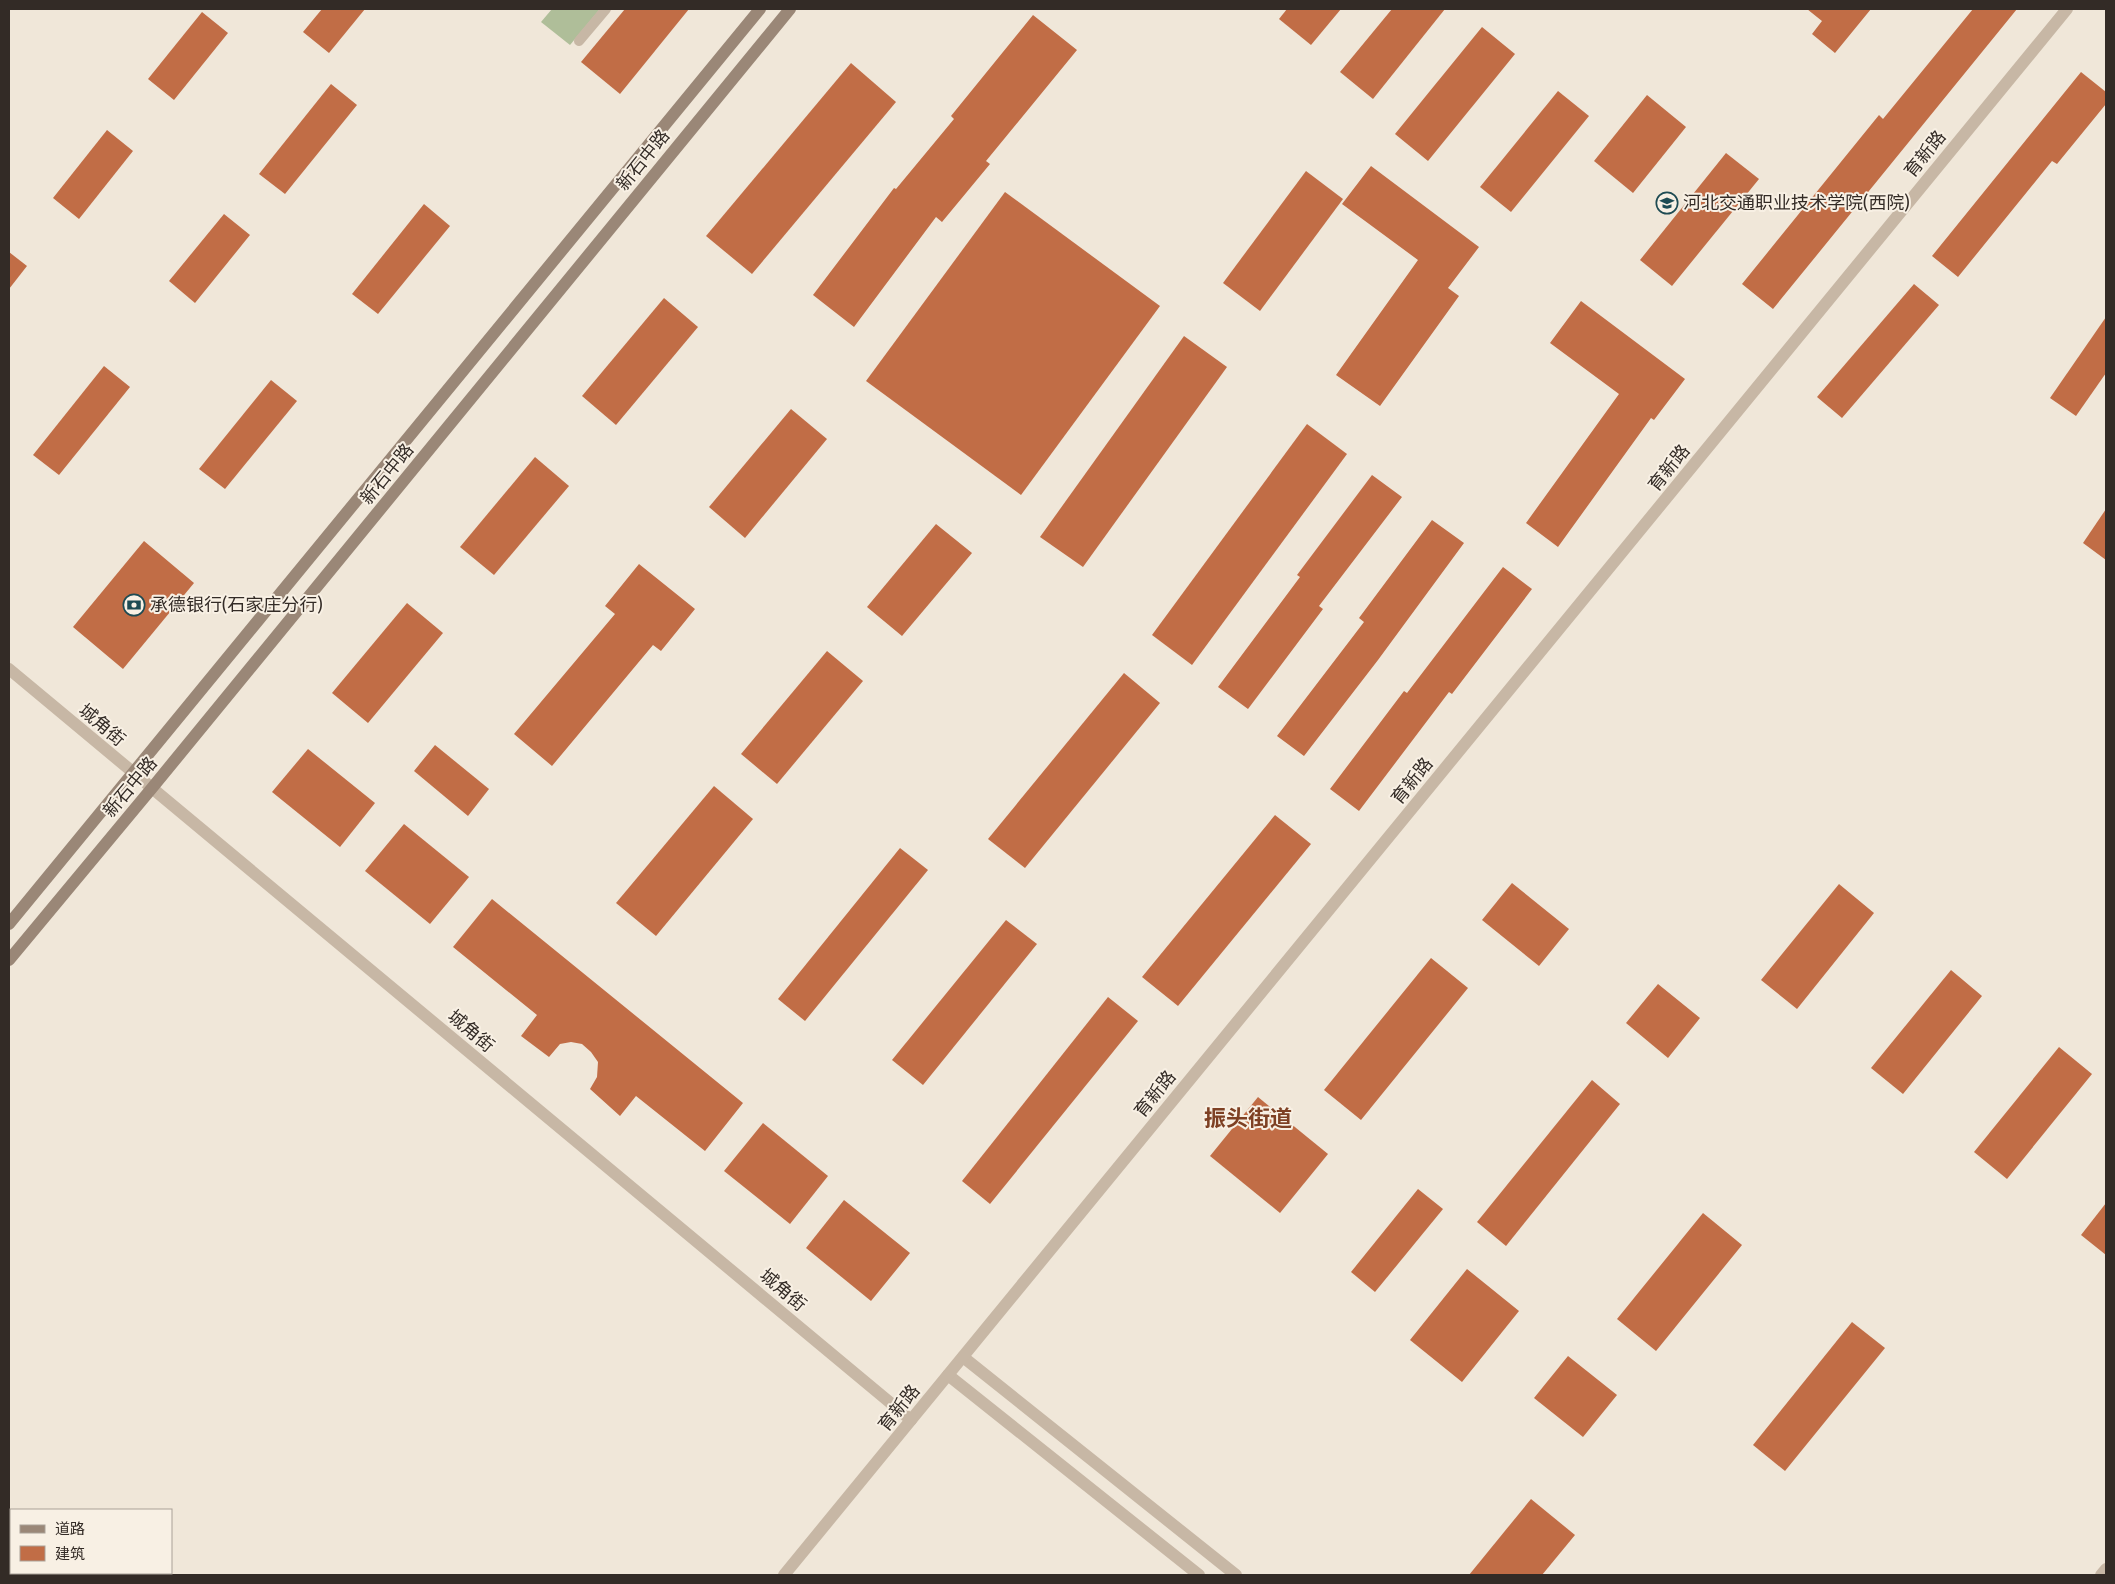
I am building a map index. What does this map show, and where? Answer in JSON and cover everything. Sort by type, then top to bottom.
[{"type":"main road","name":"新石中路","points":[[9,924],[760,9]]},
{"type":"main road","name":"新石中路","points":[[9,960],[790,9]]},
{"type":"street","name":"育新路","points":[[784,1575],[2067,9]]},
{"type":"street","name":"城角街","points":[[9,669],[911,1420]]},
{"type":"street","points":[[963,1357],[1236,1575]]},
{"type":"street","points":[[948,1375],[1199,1575]]},
{"type":"street","points":[[2101,1575],[2106,1569]]},
{"type":"lane","points":[[579,42],[606,9]]},
{"type":"green space","points":[[552,9],[600,9],[570,45],[541,22]]},
{"type":"building","points":[[322,9],[365,9],[329,53],[303,32]]},
{"type":"building","points":[[625,9],[689,9],[620,94],[581,62]]},
{"type":"building","points":[[1287,9],[1341,9],[1311,45],[1279,19]]},
{"type":"building","points":[[1392,9],[1445,9],[1373,99],[1340,72]]},
{"type":"building","points":[[1807,9],[1871,9],[1835,53],[1812,34],[1822,21]]},
{"type":"building","points":[[1973,9],[2017,9],[1773,309],[1742,284],[1879,115],[1883,119]]},
{"type":"building","points":[[202,12],[228,33],[174,100],[148,79]]},
{"type":"building","points":[[1033,15],[1077,50],[986,161],[990,164],[942,222],[936,217],[854,327],[813,295],[894,188],[896,189],[954,119],[951,116]]},
{"type":"building","points":[[1482,27],[1515,54],[1428,161],[1395,134]]},
{"type":"building","points":[[851,63],[896,102],[752,274],[706,236]]},
{"type":"building","points":[[2081,72],[2106,92],[2106,104],[2057,164],[2052,161],[1958,277],[1932,256]]},
{"type":"building","points":[[331,84],[357,105],[285,194],[259,174]]},
{"type":"building","points":[[1558,91],[1589,116],[1511,212],[1480,187]]},
{"type":"building","points":[[1647,95],[1686,127],[1633,193],[1594,161]]},
{"type":"building","points":[[107,130],[133,151],[79,219],[53,198]]},
{"type":"building","points":[[1726,153],[1759,179],[1672,286],[1640,260]]},
{"type":"building","points":[[1371,166],[1479,247],[1448,288],[1459,296],[1380,406],[1336,375],[1418,260],[1342,204]]},
{"type":"building","points":[[1306,171],[1343,199],[1260,311],[1223,283]]},
{"type":"building","points":[[1005,192],[1160,306],[1021,495],[866,381]]},
{"type":"building","points":[[424,204],[450,226],[378,314],[352,294]]},
{"type":"building","points":[[224,214],[250,235],[195,303],[169,281]]},
{"type":"building","points":[[9,252],[27,266],[9,289]]},
{"type":"building","points":[[1914,284],[1939,305],[1842,418],[1817,397]]},
{"type":"building","points":[[664,298],[698,327],[616,425],[582,396]]},
{"type":"building","points":[[1581,301],[1685,379],[1654,420],[1651,418],[1558,547],[1526,523],[1619,394],[1550,343]]},
{"type":"building","points":[[2106,317],[2106,373],[2076,416],[2050,398]]},
{"type":"building","points":[[1184,336],[1227,367],[1083,567],[1040,537]]},
{"type":"building","points":[[104,366],[130,387],[59,475],[33,455]]},
{"type":"building","points":[[271,380],[297,401],[225,489],[199,469]]},
{"type":"building","points":[[791,409],[827,439],[745,538],[709,507]]},
{"type":"building","points":[[1307,424],[1347,454],[1192,665],[1152,635]]},
{"type":"building","points":[[535,457],[569,486],[494,575],[460,547]]},
{"type":"building","points":[[1372,475],[1402,497],[1319,606],[1323,609],[1248,709],[1218,687],[1300,577],[1297,575]]},
{"type":"building","points":[[2106,509],[2106,560],[2083,543]]},
{"type":"building","points":[[1432,520],[1464,543],[1378,660],[1304,756],[1277,736],[1364,622],[1359,618]]},
{"type":"building","points":[[936,524],[972,553],[902,636],[867,607]]},
{"type":"building","name":"承德银行(石家庄分行)","points":[[144,541],[194,583],[123,669],[73,627]]},
{"type":"building","points":[[639,564],[695,609],[661,651],[653,645],[552,766],[514,734],[615,614],[605,606]]},
{"type":"building","points":[[1503,567],[1532,589],[1452,694],[1449,692],[1359,811],[1330,789],[1404,691],[1407,693]]},
{"type":"building","points":[[407,603],[443,633],[368,723],[332,693]]},
{"type":"building","points":[[827,651],[863,681],[777,784],[741,754]]},
{"type":"building","points":[[1124,673],[1160,703],[1025,868],[988,839]]},
{"type":"building","points":[[435,745],[489,789],[468,816],[414,771]]},
{"type":"building","points":[[308,749],[375,803],[340,847],[272,792]]},
{"type":"building","points":[[714,786],[753,819],[656,936],[616,903]]},
{"type":"building","points":[[1275,815],[1311,844],[1178,1006],[1142,977]]},
{"type":"building","points":[[404,824],[469,877],[430,924],[365,871]]},
{"type":"building","points":[[900,848],[928,870],[805,1021],[778,999]]},
{"type":"building","points":[[1512,883],[1569,929],[1539,966],[1482,920]]},
{"type":"building","points":[[1839,884],[1874,913],[1797,1009],[1761,980]]},
{"type":"building","points":[[492,899],[743,1103],[705,1151],[636,1096],[620,1116],[590,1089],[597,1077],[598,1062],[582,1044],[571,1042],[560,1044],[549,1057],[521,1036],[537,1015],[453,947]]},
{"type":"building","points":[[1006,920],[1037,944],[923,1085],[892,1060]]},
{"type":"building","points":[[1431,958],[1468,988],[1361,1120],[1324,1090]]},
{"type":"building","points":[[1951,970],[1982,996],[1903,1094],[1871,1068]]},
{"type":"building","points":[[1658,984],[1700,1018],[1668,1058],[1626,1023]]},
{"type":"building","points":[[1108,997],[1138,1021],[990,1204],[962,1181]]},
{"type":"building","points":[[2059,1047],[2092,1074],[2007,1179],[1974,1152]]},
{"type":"building","points":[[1592,1080],[1620,1104],[1506,1246],[1477,1222]]},
{"type":"building","points":[[1258,1097],[1328,1154],[1280,1213],[1210,1156]]},
{"type":"building","points":[[763,1123],[828,1176],[790,1224],[724,1171]]},
{"type":"building","points":[[1418,1189],[1443,1209],[1375,1292],[1351,1272]]},
{"type":"building","points":[[844,1200],[910,1253],[871,1301],[806,1248]]},
{"type":"building","points":[[2106,1203],[2106,1255],[2081,1235]]},
{"type":"building","points":[[1703,1213],[1742,1245],[1656,1351],[1617,1319]]},
{"type":"building","points":[[1467,1269],[1519,1311],[1462,1382],[1410,1340]]},
{"type":"building","points":[[1852,1322],[1885,1348],[1785,1471],[1753,1445]]},
{"type":"building","points":[[1568,1356],[1617,1395],[1583,1437],[1534,1398]]},
{"type":"building","points":[[1531,1499],[1575,1535],[1542,1575],[1469,1575]]},
{"type":"place","name":"河北交通职业技术学院(西院)","points":[[1667,203]]},
{"type":"place","name":"承德银行(石家庄分行)","points":[[134,605]]},
{"type":"district","name":"振头街道","points":[[1248,1118]]}]
